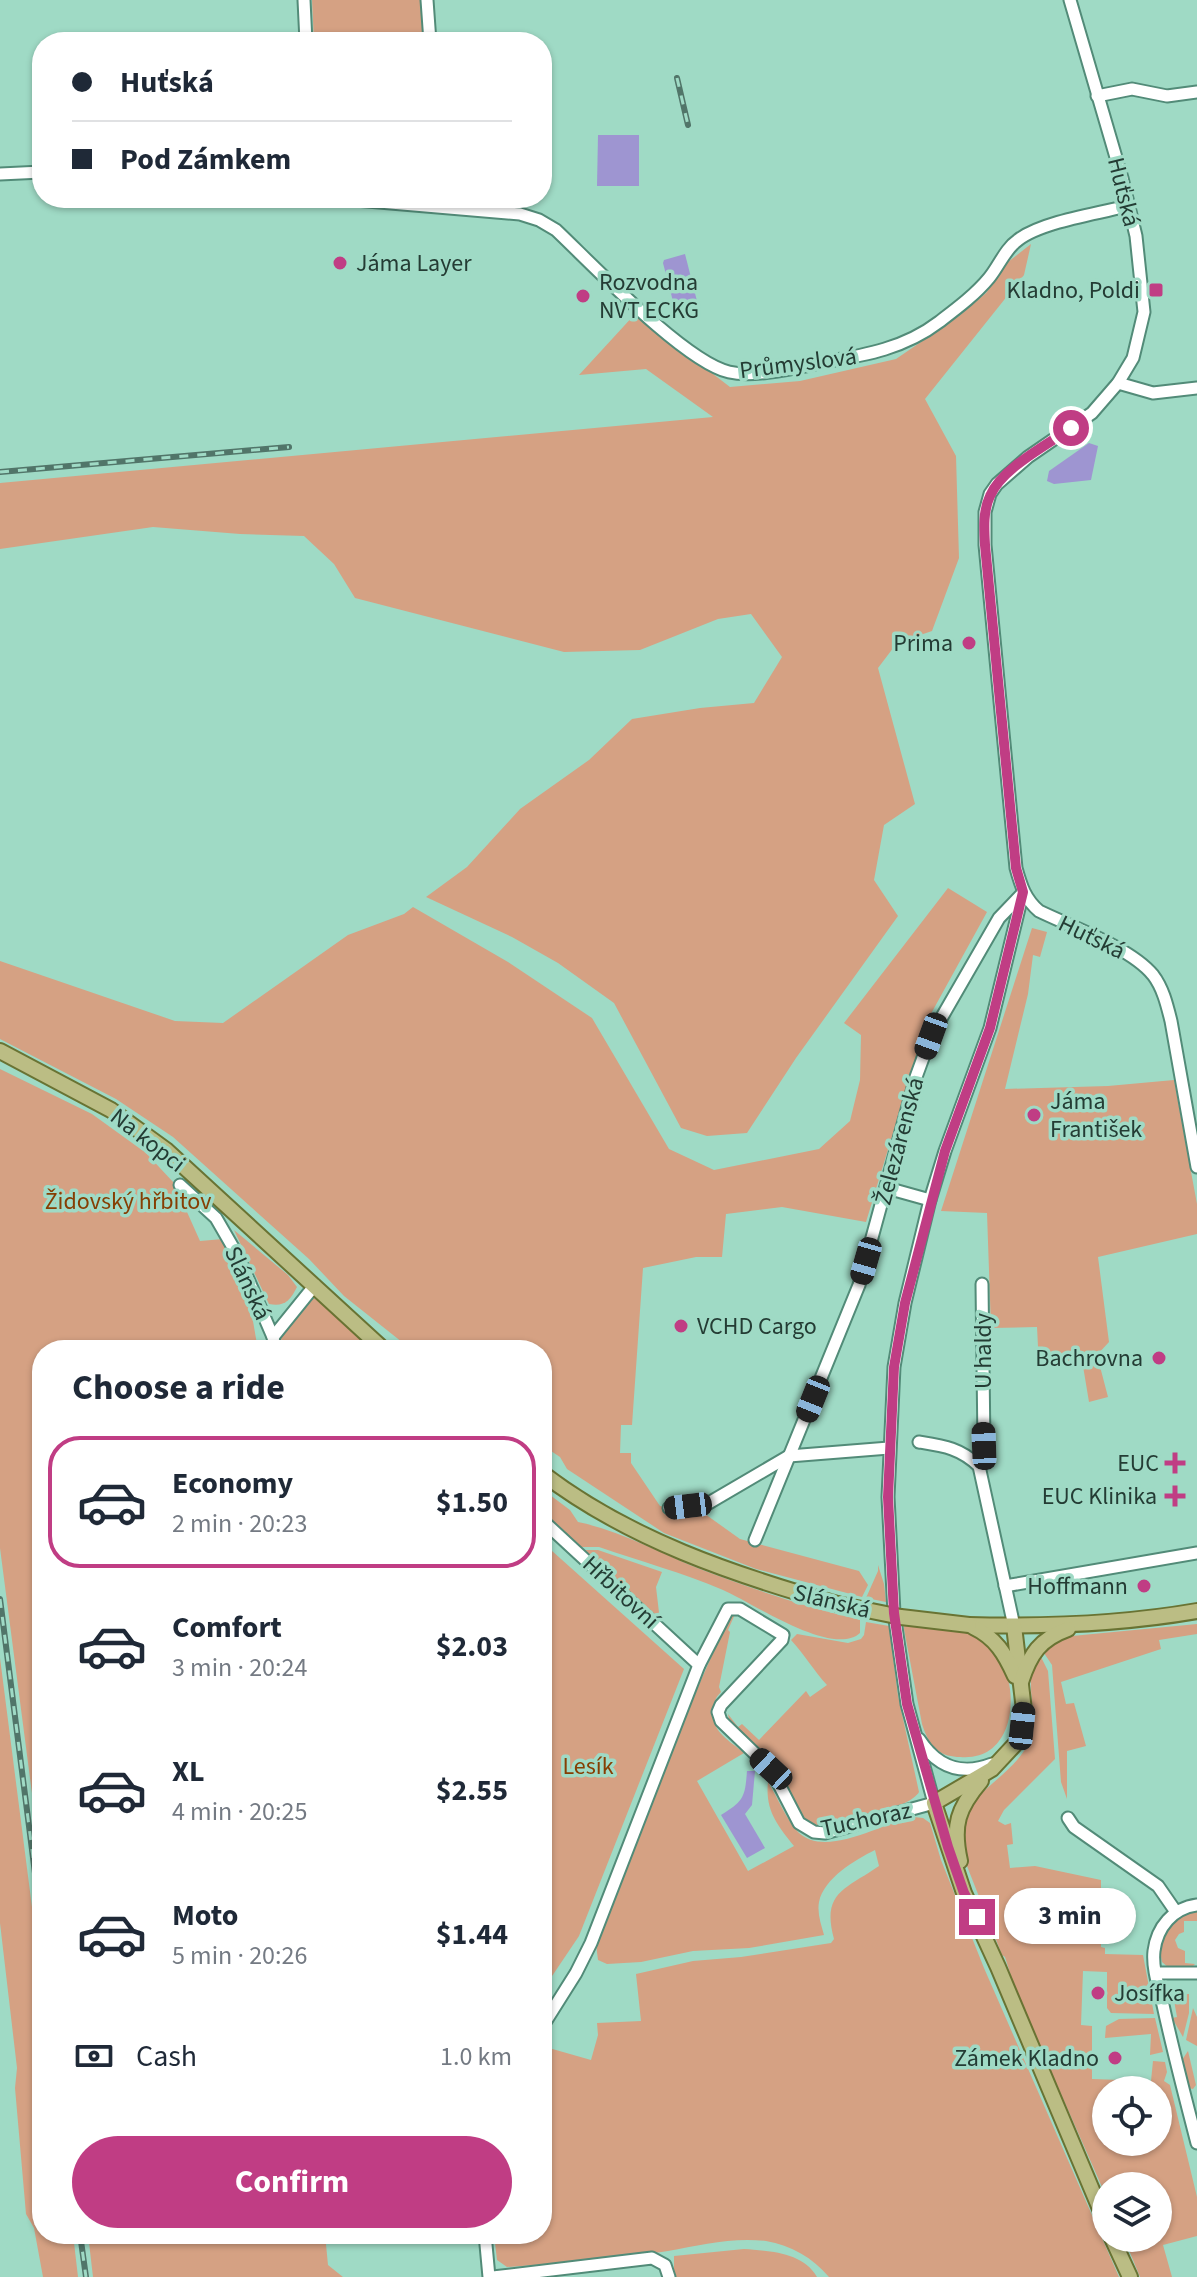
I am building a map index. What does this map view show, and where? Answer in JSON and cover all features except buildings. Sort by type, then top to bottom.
[{"type":"main road","name":"Na kopci","points":[[0,1051],[111,1110],[166,1150],[315,1285]]},
{"type":"main road","points":[[315,1285],[373,1340]]},
{"type":"main road","name":"Slánská","points":[[552,1479],[637,1532],[782,1588],[837,1604],[901,1617],[969,1625],[1014,1626],[1080,1624],[1197,1611]]},
{"type":"main road","points":[[1019,1686],[1033,1653],[1050,1635],[1080,1624]]},
{"type":"main road","points":[[969,1625],[989,1634],[1005,1655],[1019,1686]]},
{"type":"main road","points":[[977,1917],[958,1852],[956,1822],[964,1803],[1018,1741],[1024,1710],[1014,1626]]},
{"type":"main road","points":[[998,1764],[934,1803],[964,1893],[977,1917],[1092,2190]]},
{"type":"main road","points":[[1118,2252],[1130,2277]]},
{"type":"street","points":[[304,0],[306,32]]},
{"type":"street","points":[[427,0],[429,32]]},
{"type":"street","name":"Huťská","points":[[1070,0],[1128,206],[1143,287],[1144,312],[1133,358],[1118,383],[1092,413],[1006,475],[990,494],[985,512],[985,545],[1016,868],[1023,892],[1029,903],[1039,911],[1131,956],[1155,977],[1171,1021],[1197,1167]]},
{"type":"street","points":[[1097,96],[1132,89],[1167,96],[1197,92]]},
{"type":"street","points":[[0,174],[32,172]]},
{"type":"street","name":"Průmyslová","points":[[480,208],[520,214],[545,222],[688,349],[716,367],[739,373],[860,356],[906,343],[974,294],[1021,237],[1128,206]]},
{"type":"street","points":[[1118,383],[1153,393],[1197,388]]},
{"type":"street","points":[[934,1803],[900,1669],[892,1587],[889,1448],[894,1367],[905,1303],[930,1200],[990,1028],[1023,892]]},
{"type":"street","name":"Železárenská","points":[[755,1540],[859,1285],[916,1077],[931,1036],[999,918],[1023,892]]},
{"type":"street","name":"Slánská","points":[[180,1185],[216,1218],[238,1256],[273,1340]]},
{"type":"street","points":[[887,1188],[930,1200]]},
{"type":"street","name":"U haldy","points":[[979,1466],[984,1446],[982,1284]]},
{"type":"street","points":[[273,1337],[315,1285]]},
{"type":"street","points":[[919,1442],[950,1446],[979,1466],[1014,1626]]},
{"type":"street","points":[[669,1508],[707,1504],[789,1456],[889,1448]]},
{"type":"street","name":"Hřbitovní","points":[[552,1529],[699,1665]]},
{"type":"street","points":[[1005,1586],[1197,1553]]},
{"type":"street","name":"Tuchoraz","points":[[699,1665],[726,1611],[734,1607],[782,1633],[783,1639],[721,1705],[719,1718],[771,1769],[799,1823],[809,1830],[825,1833],[934,1803]]},
{"type":"street","points":[[552,2011],[591,1943],[699,1665]]},
{"type":"street","points":[[912,1726],[930,1754],[952,1768],[977,1769],[998,1764]]},
{"type":"street","points":[[1068,1818],[1074,1827],[1158,1886],[1176,1912]]},
{"type":"street","points":[[1197,1905],[1176,1912],[1161,1928],[1154,1956],[1197,2143]]},
{"type":"street","points":[[1156,1973],[1197,1973]]},
{"type":"street","points":[[486,2244],[491,2277],[652,2258],[665,2265],[669,2277]]},
{"type":"green space","points":[[312,0],[421,0],[423,32],[314,32]]},
{"type":"green space","points":[[1031,244],[1024,275],[925,399],[956,456],[959,558],[932,631],[897,643],[878,668],[915,804],[884,825],[874,880],[898,916],[796,1058],[747,1133],[707,1136],[681,1128],[614,1003],[558,963],[512,937],[426,897],[467,867],[520,809],[589,760],[632,719],[754,703],[782,657],[751,614],[718,619],[640,650],[564,652],[355,598],[334,564],[304,536],[153,527],[0,549],[0,483],[713,417],[646,369],[579,375],[635,314],[730,387],[800,381],[896,359],[959,316],[986,293],[1008,262]]},
{"type":"green space","points":[[948,888],[987,912],[927,1021],[866,1222],[782,1207],[726,1214],[722,1257],[696,1257],[643,1268],[632,1425],[621,1425],[620,1453],[631,1453],[631,1463],[660,1506],[705,1514],[740,1539],[859,1571],[868,1585],[862,1597],[756,1569],[664,1533],[567,1469],[560,1457],[552,1452],[552,1340],[399,1340],[344,1296],[309,1259],[173,1137],[116,1099],[0,1039],[0,961],[175,1021],[223,1023],[348,935],[404,914],[413,907],[508,962],[592,1018],[669,1149],[714,1170],[819,1149],[850,1121],[860,1080],[861,1035],[844,1023]]},
{"type":"green space","points":[[1032,928],[1047,932],[1040,957],[1033,955],[1028,994],[1005,1089],[1108,1086],[1174,1080],[1197,1204],[1197,1234],[1098,1257],[1109,1342],[1097,1355],[1108,1397],[1089,1402],[1082,1360],[1039,1366],[1037,1327],[991,1328],[987,1213],[941,1211]]},
{"type":"green space","name":"Židovský hřbitov","points":[[0,1069],[92,1114],[146,1153],[174,1183],[200,1241],[223,1239],[249,1298],[256,1340],[32,1340],[32,1793],[0,1548]]},
{"type":"green space","points":[[234,1230],[288,1275],[297,1287],[286,1302],[269,1304]]},
{"type":"green space","points":[[313,1298],[326,1304],[364,1340],[281,1340],[280,1335]]},
{"type":"green space","points":[[552,1496],[570,1510],[578,1522],[625,1537],[759,1590],[860,1620],[860,1633],[848,1639],[812,1634],[693,1578],[599,1547],[580,1547],[552,1521]]},
{"type":"green space","points":[[583,1550],[598,1550],[662,1572],[656,1587],[660,1621]]},
{"type":"green space","name":"Lesík","points":[[552,1551],[684,1669],[579,1936],[552,1976]]},
{"type":"green space","points":[[878,1565],[884,1584],[886,1602],[866,1598]]},
{"type":"green space","points":[[735,1614],[728,1630],[719,1687],[721,1692],[714,1703],[713,1719],[722,1735],[744,1753],[697,1781],[748,1871],[794,1846],[774,1817],[768,1801],[768,1782],[794,1827],[809,1839],[838,1841],[914,1817],[930,1823],[941,1860],[984,1968],[1092,2215],[1092,2252],[1108,2252],[1119,2277],[829,2277],[809,2258],[793,2249],[754,2240],[717,2242],[567,2263],[507,2267],[497,2260],[495,2244],[552,2244],[552,2049],[591,2060],[598,2035],[597,2023],[641,2021],[636,1974],[693,1961],[831,1943],[834,1939],[831,1911],[834,1901],[847,1887],[879,1866],[875,1850],[850,1865],[827,1885],[819,1902],[824,1935],[749,1948],[693,1951],[641,1962],[607,1964],[598,1960],[596,1944],[690,1705],[729,1617]]},
{"type":"green space","points":[[866,1622],[889,1626],[898,1696],[919,1792],[904,1804],[877,1814],[836,1826],[818,1826],[809,1823],[793,1808],[752,1748],[732,1725],[728,1714],[738,1727],[742,1724],[759,1740],[806,1691],[810,1697],[827,1685],[791,1640],[797,1634],[848,1643],[861,1639]]},
{"type":"green space","points":[[903,1624],[967,1633],[986,1643],[997,1654],[1008,1679],[1011,1707],[1004,1733],[988,1751],[960,1757],[934,1748],[922,1724]]},
{"type":"green space","points":[[1197,1624],[1197,1634],[1159,1640],[1161,1649],[1061,1682],[1066,1704],[1074,1703],[1086,1746],[1067,1751],[1067,1799],[1061,1782],[1052,1665],[1042,1650],[1062,1638],[1072,1636]]},
{"type":"green space","points":[[1039,1653],[1048,1671],[1055,1759],[1004,1810],[998,1821],[1005,1825],[1011,1823],[1013,1844],[1007,1845],[1010,1868],[1035,1866],[1101,1880],[1101,1947],[1105,1948],[1105,1954],[1143,1955],[1154,2014],[1111,2013],[1107,2008],[1107,1972],[1083,1971],[1081,2025],[1092,2026],[1092,2156],[1172,2156],[1172,2093],[1197,2197],[1197,2236],[1172,2243],[1172,2172],[1095,2172],[1016,1992],[1005,1957],[965,1861],[961,1825],[967,1812],[1021,1755],[1031,1736],[1033,1667]]},
{"type":"green space","points":[[0,1658],[32,1907],[32,2224],[26,2214],[15,2088],[17,2068],[0,1923]]},
{"type":"green space","points":[[1197,1910],[1197,1921],[1184,1921],[1184,1932],[1175,1940],[1178,1948],[1185,1951],[1185,1963],[1195,1964],[1190,1969],[1169,1968],[1162,1962],[1164,1936],[1181,1917]]},
{"type":"green space","points":[[1189,1994],[1189,2013],[1183,2037],[1172,2018],[1177,2017],[1173,1995]]},
{"type":"green space","points":[[1193,2008],[1197,2017],[1197,2046],[1186,2040]]},
{"type":"green space","points":[[1155,2018],[1163,2052],[1150,2055],[1151,2034],[1105,2038],[1106,2026],[1119,2019]]},
{"type":"green space","points":[[1188,2051],[1196,2085],[1193,2089],[1188,2088],[1182,2060]]},
{"type":"green space","points":[[1153,2061],[1165,2062],[1166,2076],[1152,2076]]},
{"type":"green space","points":[[37,2244],[74,2244],[78,2277],[43,2277]]},
{"type":"green space","points":[[89,2244],[326,2244],[328,2265],[343,2277],[93,2277]]},
{"type":"green space","points":[[744,2249],[794,2258],[803,2262],[817,2277],[674,2277],[674,2256]]},
{"type":"green space","points":[[1130,2252],[1165,2252],[1172,2277],[1140,2277]]},
{"type":"shaded area","points":[[598,135],[639,135],[639,186],[597,186]]},
{"type":"shaded area","points":[[685,254],[698,305],[679,310],[675,309],[663,263]]},
{"type":"shaded area","points":[[1089,443],[1098,446],[1091,480],[1054,484],[1047,481],[1049,471]]},
{"type":"shaded area","points":[[747,1771],[755,1771],[752,1805],[745,1814],[765,1848],[747,1858],[721,1815],[742,1798]]},
{"type":"railway","points":[[677,78],[688,125]]},
{"type":"railway","points":[[0,472],[289,447]]},
{"type":"railway","points":[[0,1599],[32,1850]]},
{"type":"railway","points":[[81,2244],[86,2277]]},
{"type":"place","name":"Jáma Layer","points":[[340,263]]},
{"type":"place","name":"Kladno, Poldi","points":[[1156,290]]},
{"type":"place","name":"Rozvodna NVT ECKG","points":[[583,296]]},
{"type":"place","name":"Prima","points":[[969,643]]},
{"type":"place","name":"Jáma František","points":[[1034,1115]]},
{"type":"place","name":"VCHD Cargo","points":[[681,1326]]},
{"type":"place","name":"Bachrovna","points":[[1159,1358]]},
{"type":"place","name":"EUC","points":[[1175,1463]]},
{"type":"place","name":"EUC Klinika","points":[[1175,1496]]},
{"type":"place","name":"Hoffmann","points":[[1144,1586]]},
{"type":"place","name":"Josífka","points":[[1098,1993]]},
{"type":"place","name":"Zámek Kladno","points":[[1115,2058]]},
{"type":"route","points":[[977,1917],[964,1893],[948,1847],[916,1745],[902,1682],[889,1540],[889,1448],[894,1367],[905,1303],[930,1200],[990,1028],[1023,892],[1016,868],[1008,788],[985,545],[985,512],[990,494],[1006,475],[1071,428]]}]
